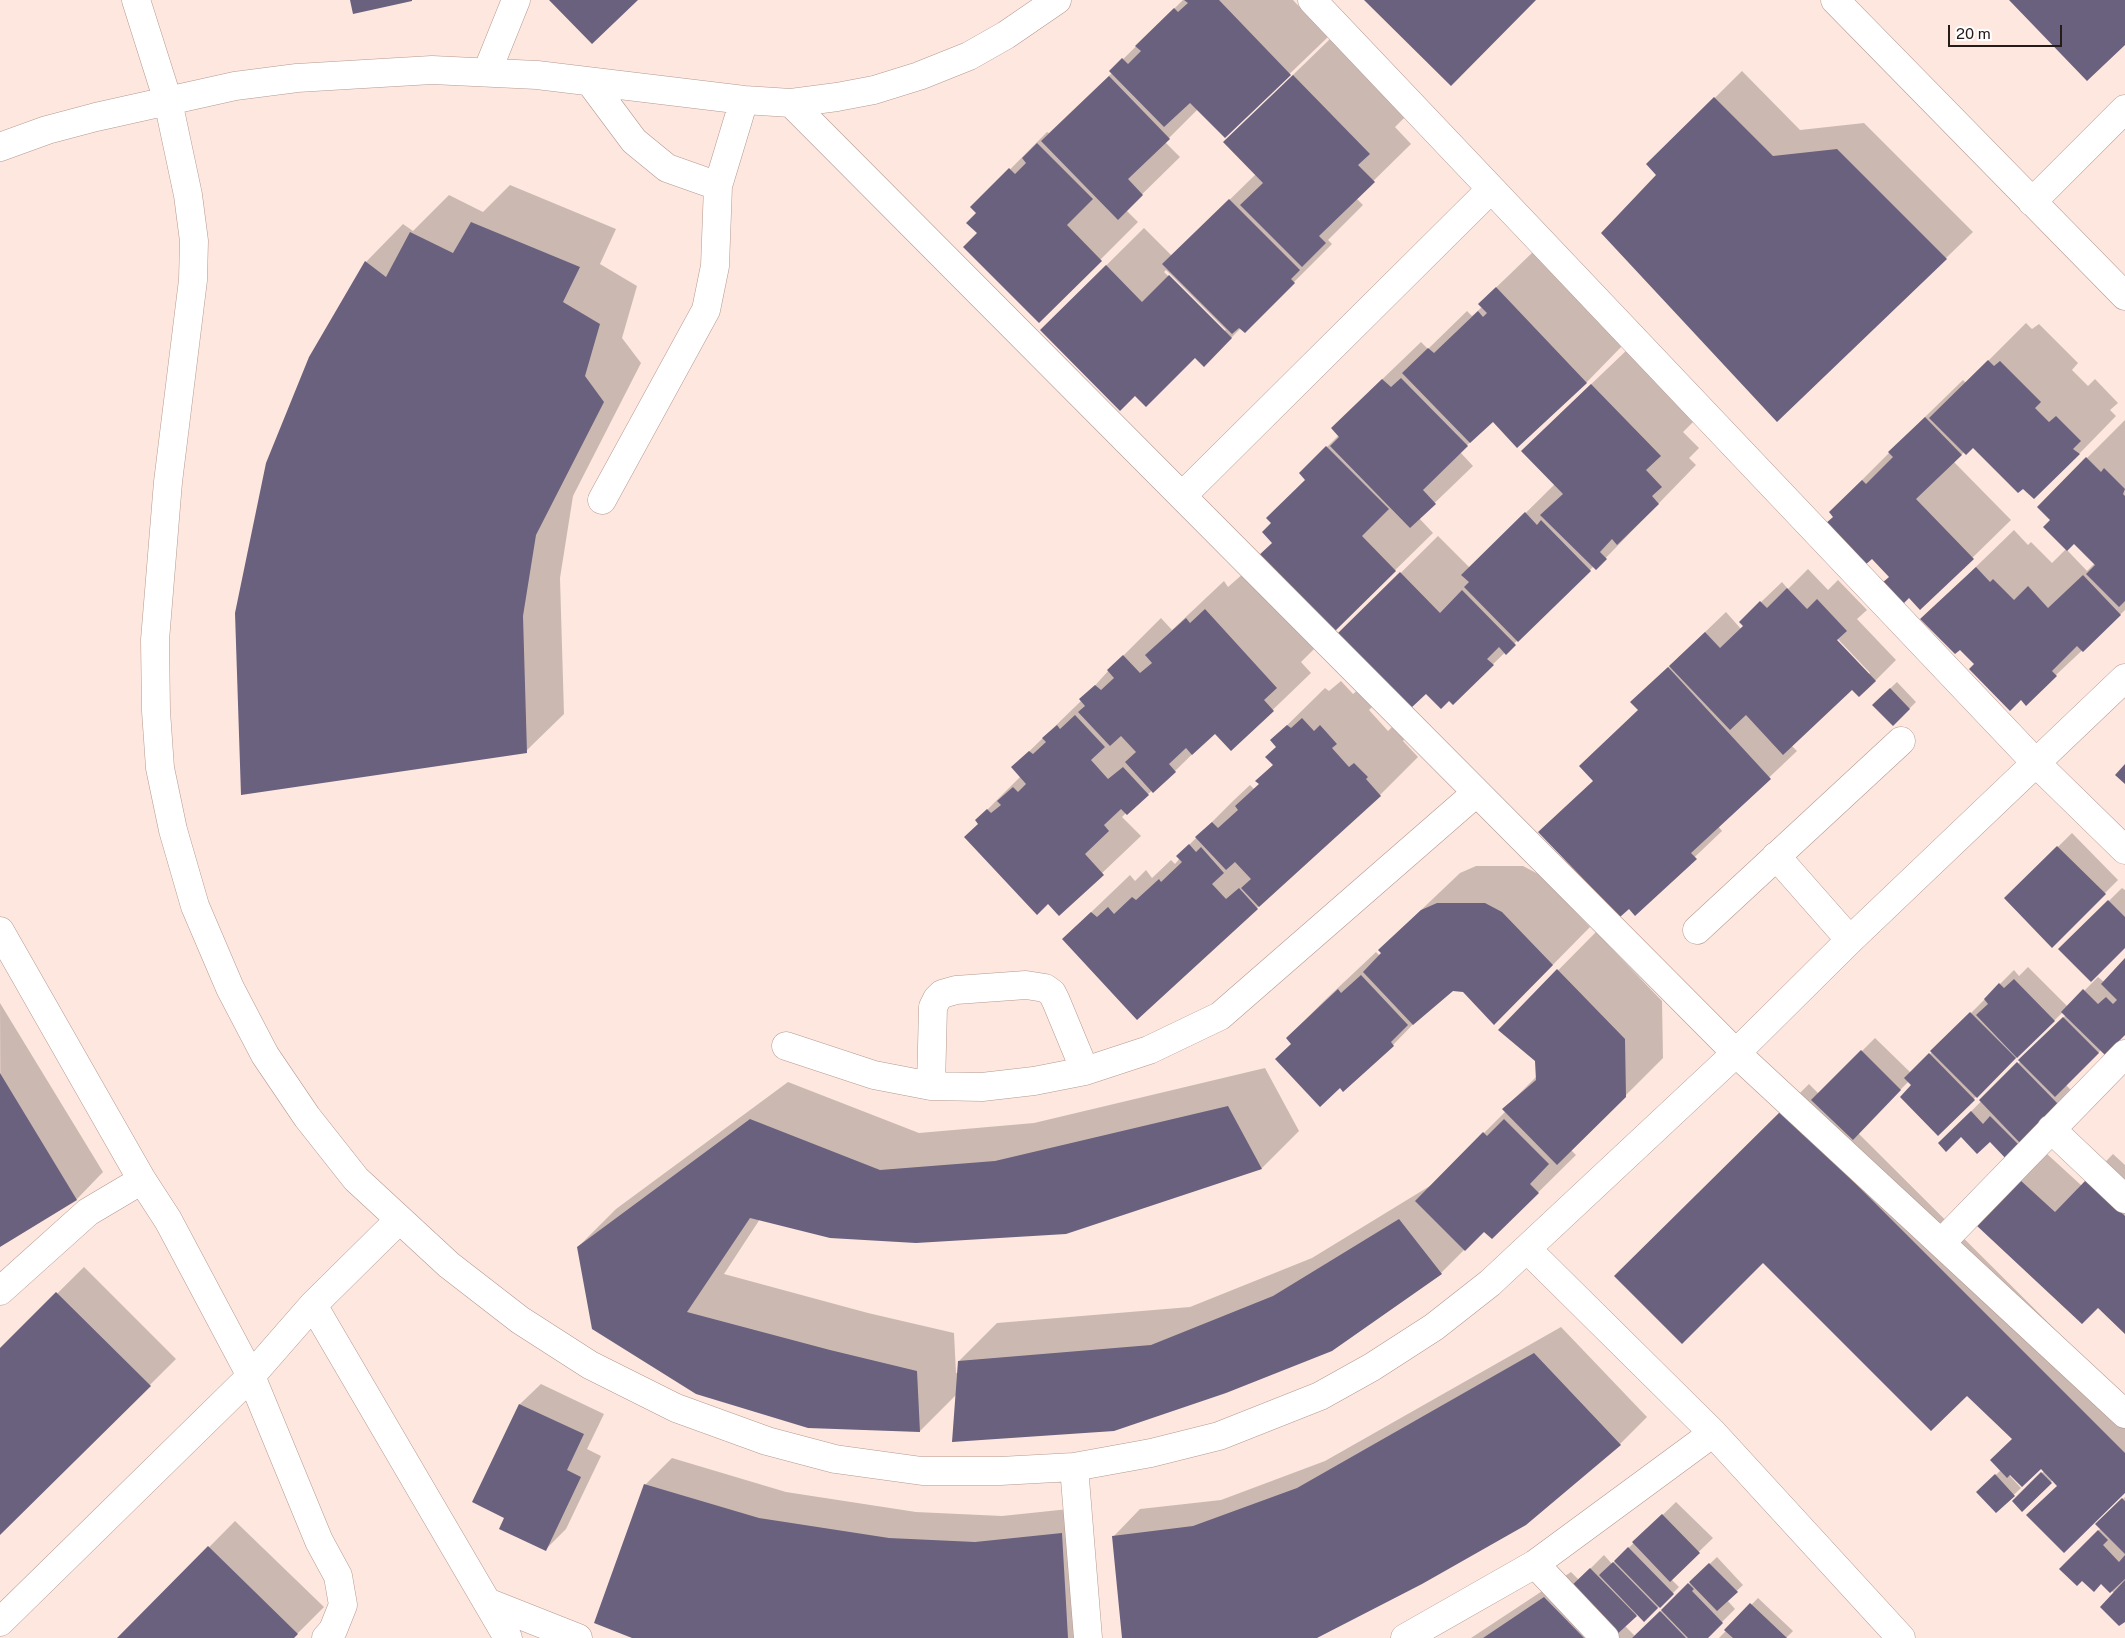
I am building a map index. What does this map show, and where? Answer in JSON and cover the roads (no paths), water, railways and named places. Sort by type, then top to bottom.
[{"type":"street","points":[[136,0],[168,101],[188,195],[194,241],[193,280],[168,482],[156,640],[156,711],[162,776],[173,830],[196,906],[230,988],[265,1056],[307,1117],[356,1180],[449,1265],[520,1320],[590,1365],[676,1408],[767,1441],[836,1459],[922,1471],[1000,1471],[1074,1467],[1151,1453],[1219,1436],[1320,1396],[1372,1367],[1434,1327],[1528,1250],[1736,1053],[1850,940],[2038,764],[2125,678]]},
{"type":"street","points":[[0,147],[46,130],[236,86],[297,78],[432,70],[487,72],[744,100],[791,102],[874,90],[919,76],[969,56],[1006,35],[1057,0]]},
{"type":"street","points":[[1312,0],[1490,190],[2038,764],[2125,850]]},
{"type":"street","points":[[1835,0],[2125,296]]},
{"type":"street","points":[[487,72],[516,1]]},
{"type":"street","points":[[590,82],[634,141],[667,168],[718,186]]},
{"type":"street","points":[[602,500],[706,310],[715,266],[718,186],[744,100]]},
{"type":"street","points":[[791,102],[1736,1053],[2125,1414]]},
{"type":"street","points":[[2032,202],[2125,109]]},
{"type":"street","points":[[1182,496],[1490,190]]},
{"type":"street","points":[[1697,930],[1901,740]]},
{"type":"street","points":[[786,1046],[874,1076],[931,1086],[982,1087],[1034,1081],[1085,1072],[1149,1050],[1220,1016],[1476,793]]},
{"type":"street","points":[[1776,856],[1850,940]]},
{"type":"street","points":[[0,931],[142,1180],[168,1220],[251,1376],[319,1541],[338,1576],[343,1605],[333,1630],[326,1638]]},
{"type":"street","points":[[931,1086],[932,1007],[942,994],[956,990],[1026,985],[1045,988],[1052,993],[1056,1001],[1085,1072]]},
{"type":"street","points":[[1941,1243],[2051,1129],[2120,1068]]},
{"type":"street","points":[[2051,1129],[2125,1199]]},
{"type":"street","points":[[0,1291],[88,1212],[142,1180]]},
{"type":"street","points":[[0,1622],[251,1376],[313,1304],[399,1220]]},
{"type":"street","points":[[1528,1250],[1714,1432],[1901,1638]]},
{"type":"street","points":[[313,1304],[508,1638]]},
{"type":"street","points":[[1405,1638],[1535,1564],[1714,1432]]},
{"type":"street","points":[[1074,1467],[1088,1638]]},
{"type":"street","points":[[1535,1564],[1605,1638]]},
{"type":"street","points":[[487,1602],[578,1638]]}]
